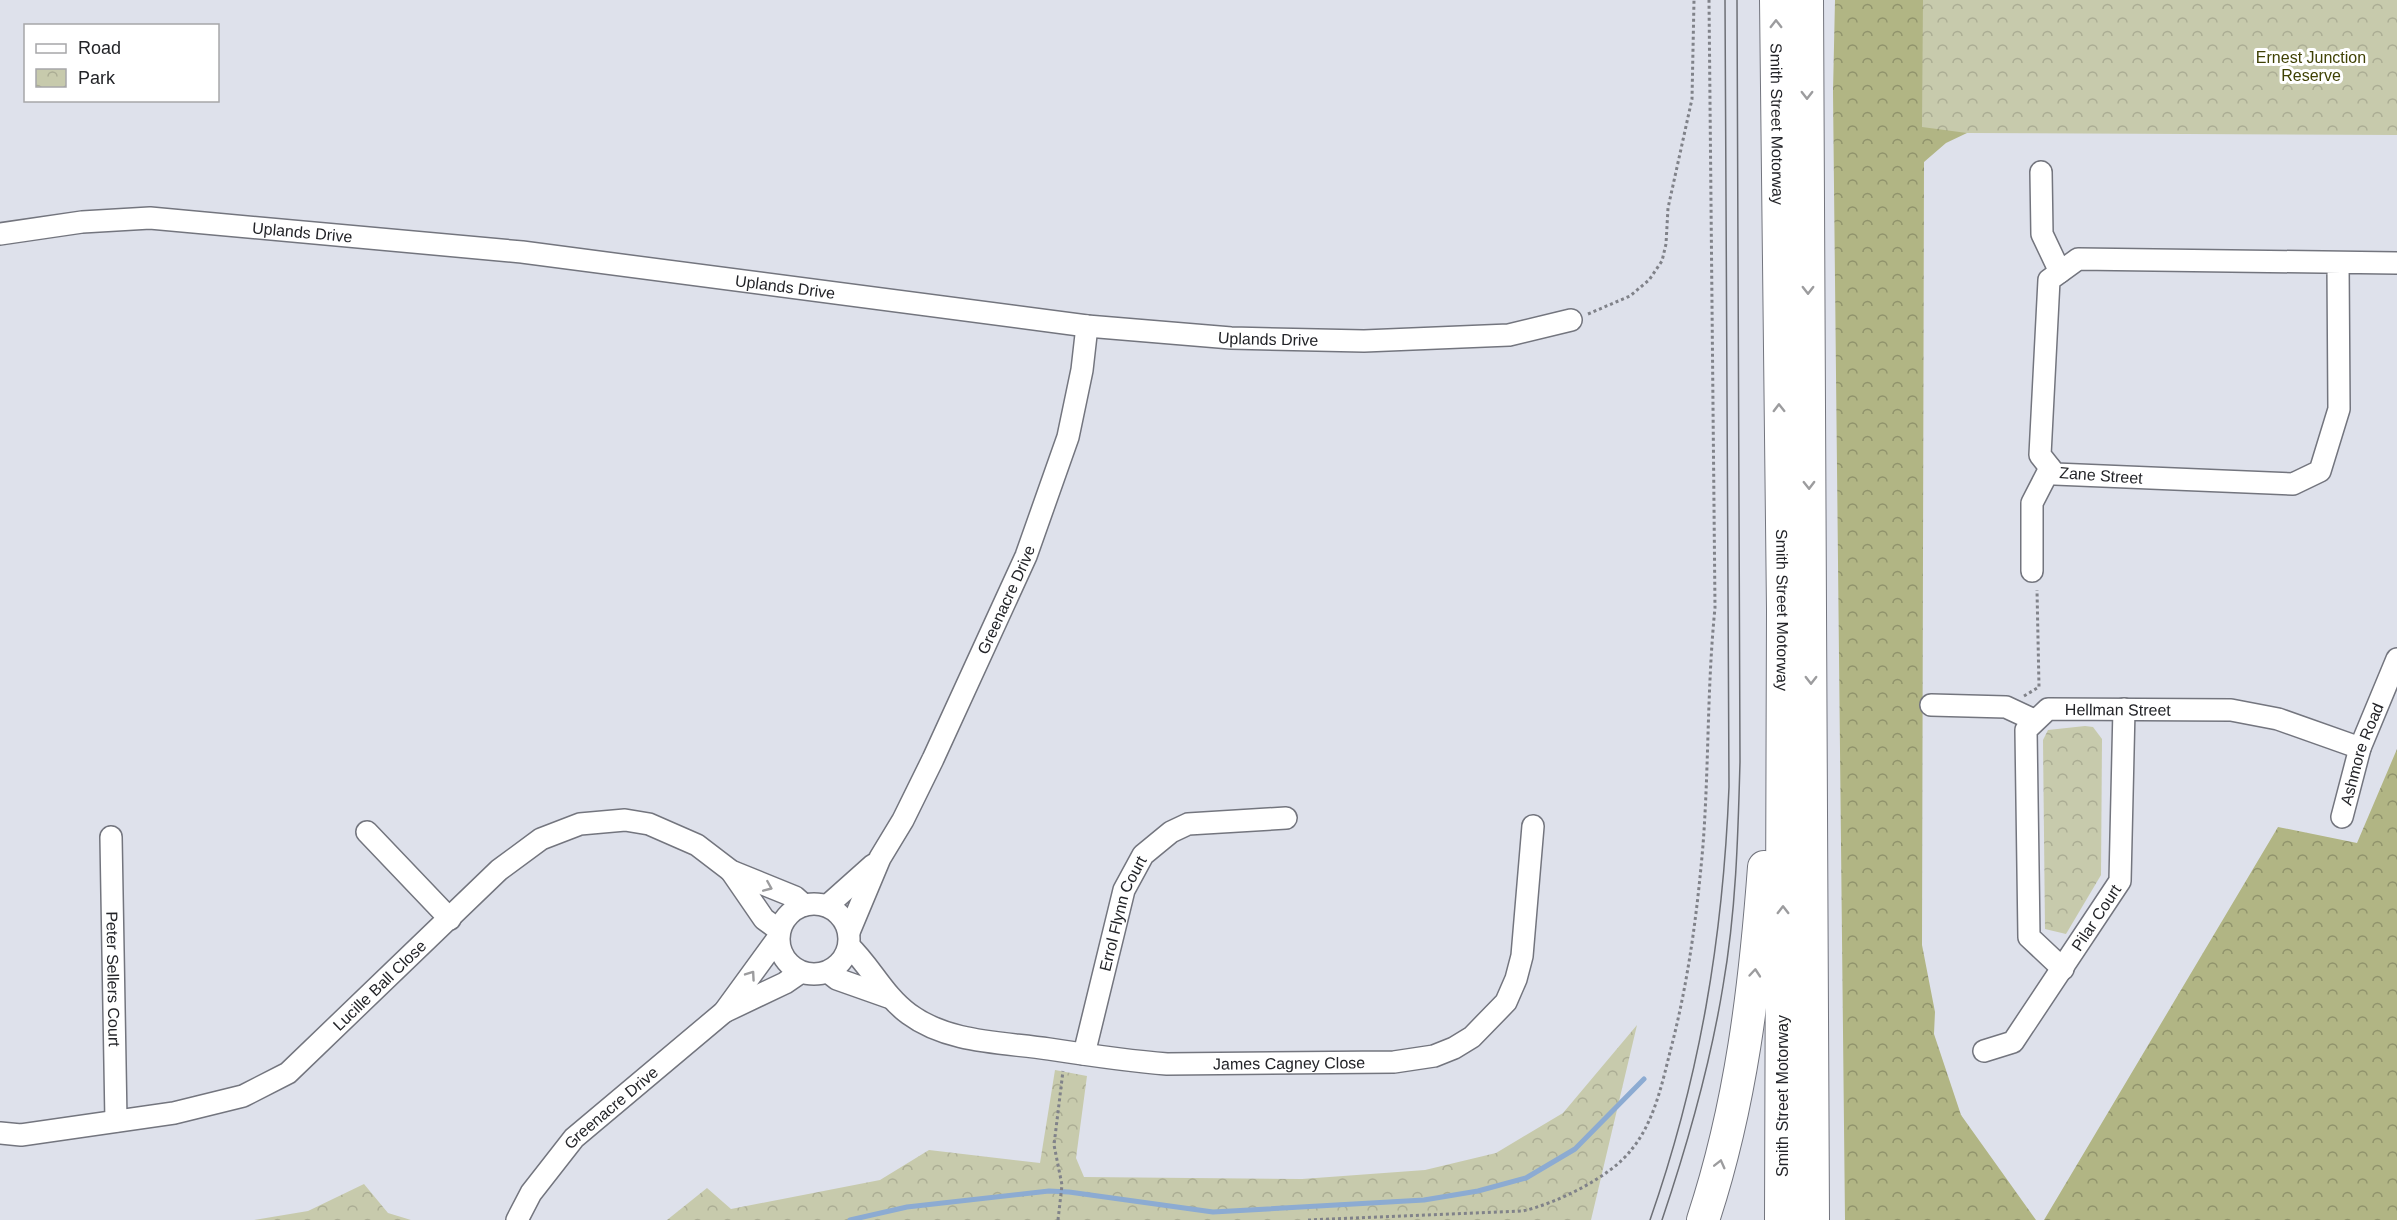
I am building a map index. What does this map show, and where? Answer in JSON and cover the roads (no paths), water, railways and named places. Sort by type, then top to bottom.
[{"type":"highway","name":"Smith Street Motorway","points":[[1776,0],[1784,781],[1782,1220]]},
{"type":"highway","name":"Smith Street Motorway","points":[[1807,0],[1813,1220]]},
{"type":"highway","points":[[1703,1220],[1736,1102],[1753,992],[1766,837],[1784,781]]},
{"type":"street","points":[[2041,172],[2042,234],[2060,272],[2078,259],[2397,263]]},
{"type":"street","name":"Uplands Drive","points":[[0,234],[82,222],[150,218],[522,252],[1087,326],[1231,338],[1364,341],[1509,335],[1571,320]]},
{"type":"street","name":"Zane Street","points":[[2060,272],[2049,280],[2040,444],[2040,455],[2055,474],[2293,483],[2320,471],[2339,409],[2338,263]]},
{"type":"street","name":"Greenacre Drive","points":[[849,939],[880,858],[903,820],[933,759],[1026,556],[1068,437],[1082,370],[1087,326]]},
{"type":"street","points":[[2032,571],[2032,502],[2050,468]]},
{"type":"street","name":"Ashmore Road","points":[[2342,817],[2360,748],[2397,659]]},
{"type":"street","points":[[1931,705],[2006,707],[2034,720],[2026,730],[2029,938],[2063,969]]},
{"type":"street","name":"Hellman Street","points":[[2034,720],[2048,709],[2231,710],[2278,718],[2360,748]]},
{"type":"street","name":"Pilar Court","points":[[1984,1051],[2013,1042],[2120,881],[2124,709]]},
{"type":"street","name":"Errol Flynn Court","points":[[1075,1053],[1124,890],[1143,855],[1164,836],[1188,824],[1286,818]]},
{"type":"street","name":"Lucille Ball Close","points":[[0,1133],[21,1135],[174,1113],[243,1096],[288,1073],[520,852],[541,839],[580,824],[625,820],[649,824],[673,832],[697,845],[731,871],[795,897],[804,905]]},
{"type":"street","name":"James Cagney Close","points":[[828,972],[837,979],[888,997],[926,1025],[943,1033],[1075,1053],[1167,1064],[1394,1062],[1434,1056],[1454,1048],[1491,1020],[1506,1002],[1516,979],[1522,956],[1533,826]]},
{"type":"street","points":[[367,832],[450,919]]},
{"type":"street","name":"Peter Sellers Court","points":[[111,837],[116,1121]]},
{"type":"street","name":"Greenacre Drive","points":[[826,906],[880,858]]},
{"type":"street","name":"Lucille Ball Close","points":[[731,871],[764,919],[779,934]]},
{"type":"street","points":[[804,905],[826,906],[845,921],[849,939],[838,966],[828,972],[819,974],[801,972],[784,959],[779,934],[788,914],[804,905]]},
{"type":"street","name":"Greenacre Drive","points":[[724,1012],[779,934]]},
{"type":"street","name":"James Cagney Close","points":[[849,939],[888,997]]},
{"type":"street","name":"Greenacre Drive","points":[[517,1220],[531,1193],[574,1138],[724,1012],[785,983],[801,972]]},
{"type":"waterway","points":[[850,1220],[907,1207],[1049,1191],[1213,1212],[1424,1200],[1478,1191],[1526,1178],[1575,1149],[1644,1079]]},
{"type":"tram line","points":[[1650,1220],[1683,1113],[1706,1007],[1715,953],[1726,843],[1729,787],[1725,0]]},
{"type":"tram line","points":[[1662,1220],[1681,1162],[1712,1045],[1731,930],[1736,874],[1740,762],[1737,0]]},
{"type":"park label","name":"Ernest Junction Reserve","points":[[2311,66]]}]
